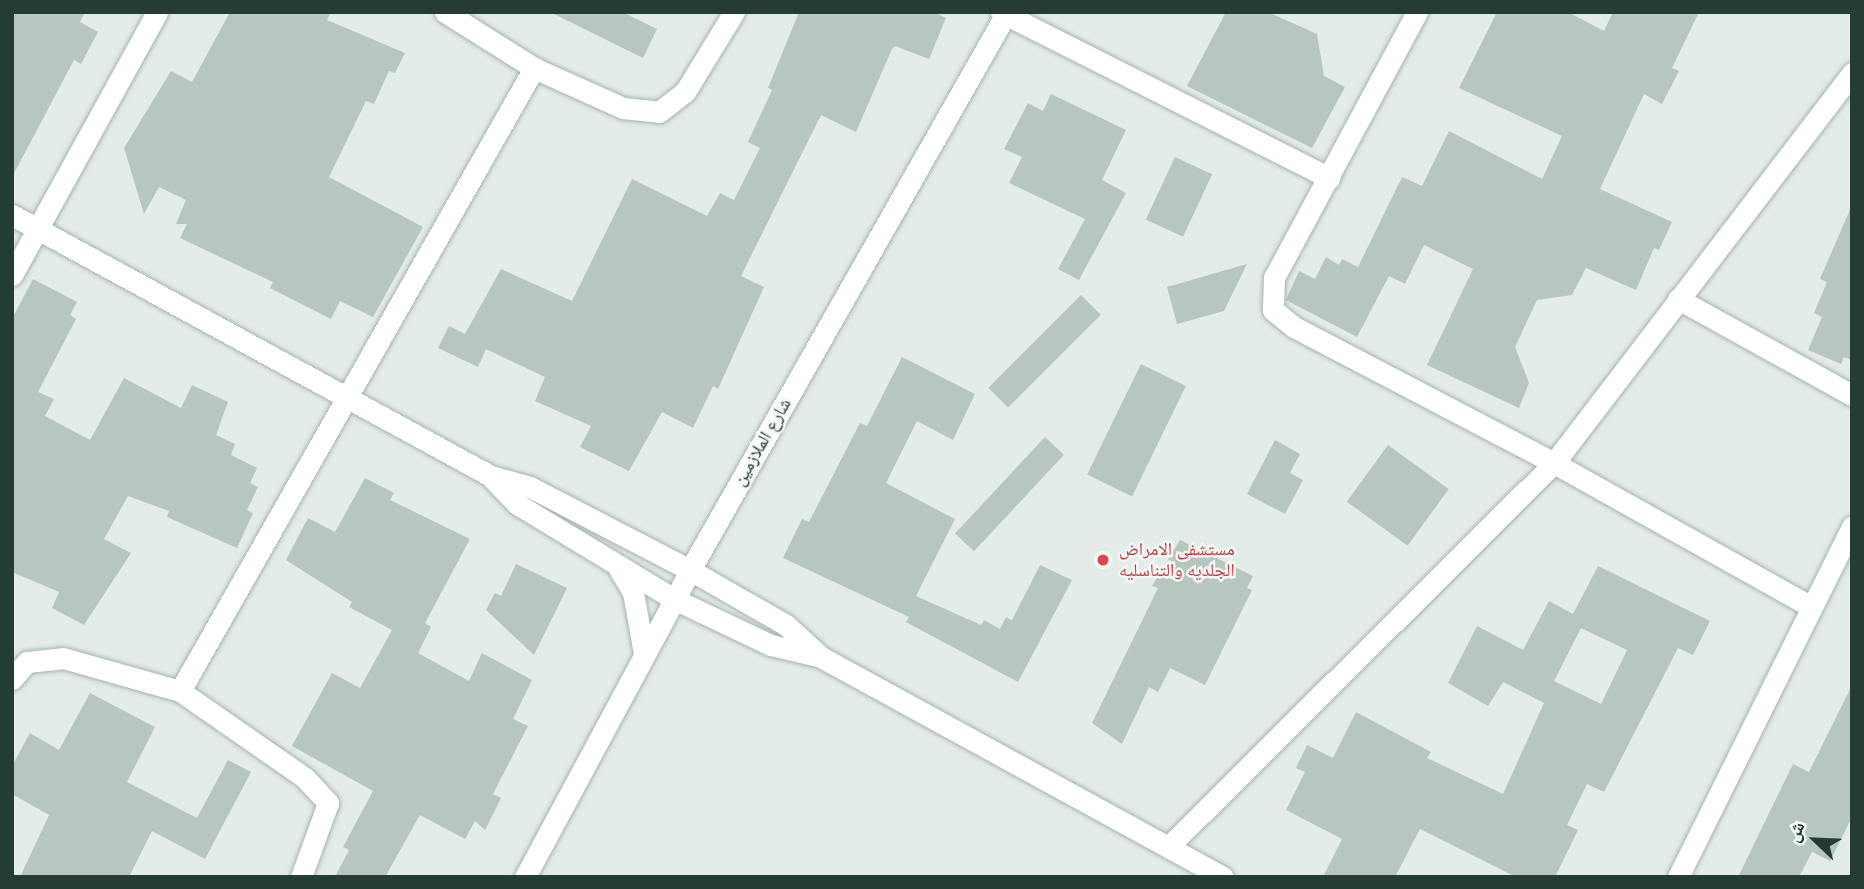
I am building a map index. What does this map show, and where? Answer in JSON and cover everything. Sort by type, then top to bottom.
[{"type":"street","points":[[12,275],[157,12]]},
{"type":"street","points":[[445,12],[534,68],[623,108],[659,112],[685,92],[734,12]]},
{"type":"street","points":[[1417,12],[1274,278],[1273,310],[1294,327],[1554,463],[1810,606]]},
{"type":"street","points":[[1005,13],[1329,178]]},
{"type":"street","name":"شارع الملازمين","points":[[525,877],[690,570],[1005,13]]},
{"type":"street","points":[[180,691],[349,401],[534,68]]},
{"type":"street","points":[[1168,847],[1554,463],[1852,73]]},
{"type":"street","points":[[12,215],[491,476],[530,487],[690,570],[786,625],[821,657],[1223,877]]},
{"type":"street","points":[[1678,299],[1852,395]]},
{"type":"street","points":[[491,476],[517,504],[674,599],[771,645],[821,657]]},
{"type":"street","points":[[1678,877],[1810,606],[1852,527]]},
{"type":"street","points":[[616,564],[633,592],[644,654]]},
{"type":"street","points":[[12,679],[27,662],[63,658],[180,691],[305,778],[328,803],[301,877]]},
{"type":"building","points":[[12,12],[85,12],[80,22],[98,32],[81,64],[74,60],[12,177]]},
{"type":"building","points":[[230,12],[331,12],[327,20],[405,53],[395,73],[389,71],[374,104],[366,101],[329,177],[423,227],[373,317],[340,301],[331,319],[270,288],[273,282],[180,238],[187,224],[176,224],[186,200],[159,187],[144,214],[124,148],[171,71],[192,82]]},
{"type":"building","points":[[550,12],[622,12],[657,29],[643,58]]},
{"type":"building","points":[[799,12],[933,12],[946,18],[929,59],[895,46],[892,49],[856,132],[821,115],[741,276],[764,287],[718,389],[713,386],[693,428],[662,412],[629,471],[580,447],[591,426],[535,401],[545,377],[486,349],[478,367],[438,348],[449,326],[465,334],[501,269],[572,301],[632,179],[707,216],[720,193],[734,200],[760,148],[748,142],[772,90],[768,88]]},
{"type":"building","points":[[1226,12],[1268,12],[1317,34],[1324,76],[1345,87],[1312,148],[1187,86]]},
{"type":"building","points":[[1497,12],[1568,12],[1604,31],[1613,12],[1699,12],[1672,68],[1679,71],[1662,104],[1644,94],[1600,189],[1672,222],[1659,250],[1654,248],[1636,290],[1586,268],[1572,295],[1537,300],[1515,347],[1529,383],[1519,408],[1427,365],[1473,269],[1424,245],[1405,284],[1389,276],[1357,337],[1286,300],[1299,271],[1315,279],[1326,257],[1339,265],[1342,259],[1358,267],[1402,177],[1422,186],[1449,131],[1542,179],[1562,136],[1459,88]]},
{"type":"building","points":[[1051,94],[1126,130],[1102,180],[1126,193],[1079,280],[1058,269],[1085,219],[1009,183],[1022,157],[1004,149],[1028,103],[1043,111]]},
{"type":"building","points":[[1175,157],[1212,174],[1183,237],[1146,220]]},
{"type":"building","points":[[1852,205],[1852,360],[1844,357],[1841,364],[1808,350],[1822,317],[1814,313],[1827,282],[1820,279]]},
{"type":"building","points":[[1247,264],[1224,311],[1177,324],[1167,287]]},
{"type":"building","points":[[33,279],[77,302],[70,315],[76,319],[38,392],[54,399],[45,416],[90,440],[124,378],[181,408],[192,385],[228,402],[216,435],[235,444],[231,455],[257,468],[250,483],[258,487],[247,510],[253,513],[237,548],[167,517],[169,511],[128,496],[104,539],[131,553],[84,625],[52,608],[59,592],[12,572],[12,319]]},
{"type":"building","points":[[1081,295],[1101,315],[1008,407],[988,388]]},
{"type":"building","points":[[902,357],[975,394],[953,440],[917,421],[886,483],[955,519],[916,596],[981,625],[984,620],[1000,629],[1006,617],[1012,620],[1040,565],[1072,580],[1018,682],[906,622],[909,617],[783,558],[802,519],[809,522],[860,423],[867,426]]},
{"type":"building","points":[[1141,364],[1186,386],[1132,496],[1087,475]]},
{"type":"building","points":[[1045,437],[1064,455],[974,551],[955,534]]},
{"type":"building","points":[[1275,440],[1300,454],[1290,473],[1303,480],[1285,514],[1247,494]]},
{"type":"building","points":[[1388,445],[1449,489],[1408,546],[1347,502]]},
{"type":"building","points":[[365,478],[394,493],[390,500],[470,539],[425,623],[431,627],[418,653],[469,681],[482,653],[532,680],[513,719],[528,726],[493,794],[501,798],[485,830],[475,821],[465,839],[420,815],[385,877],[335,877],[349,850],[343,847],[373,791],[292,746],[332,673],[360,688],[392,630],[349,607],[352,602],[286,560],[308,518],[335,532]]},
{"type":"building","points":[[1180,540],[1253,576],[1247,588],[1252,590],[1205,685],[1170,668],[1158,692],[1149,687],[1122,744],[1092,723],[1158,588],[1152,586]]},
{"type":"building","points":[[516,564],[567,588],[534,655],[486,610],[495,593],[501,596]]},
{"type":"building","points":[[1598,566],[1710,621],[1693,655],[1678,648],[1604,792],[1587,784],[1567,825],[1578,830],[1555,877],[1516,877],[1420,829],[1395,877],[1323,877],[1342,839],[1286,810],[1305,772],[1296,768],[1307,745],[1333,758],[1356,712],[1431,752],[1427,758],[1503,794],[1544,703],[1503,682],[1488,706],[1448,683],[1477,626],[1523,650],[1549,601],[1573,614]],"holes":[[[1581,628],[1627,650],[1601,704],[1554,681]]]},
{"type":"building","points":[[1852,685],[1852,817],[1830,861],[1812,852],[1799,877],[1738,877],[1793,764],[1809,772]]},
{"type":"building","points":[[90,693],[155,727],[127,782],[197,818],[228,760],[251,772],[205,859],[152,831],[129,877],[20,877],[49,815],[12,794],[12,766],[30,733],[59,750]]},
{"type":"place","name":"مستشفى الامراض الجلديه والتناسليه","points":[[1103,560]]}]
